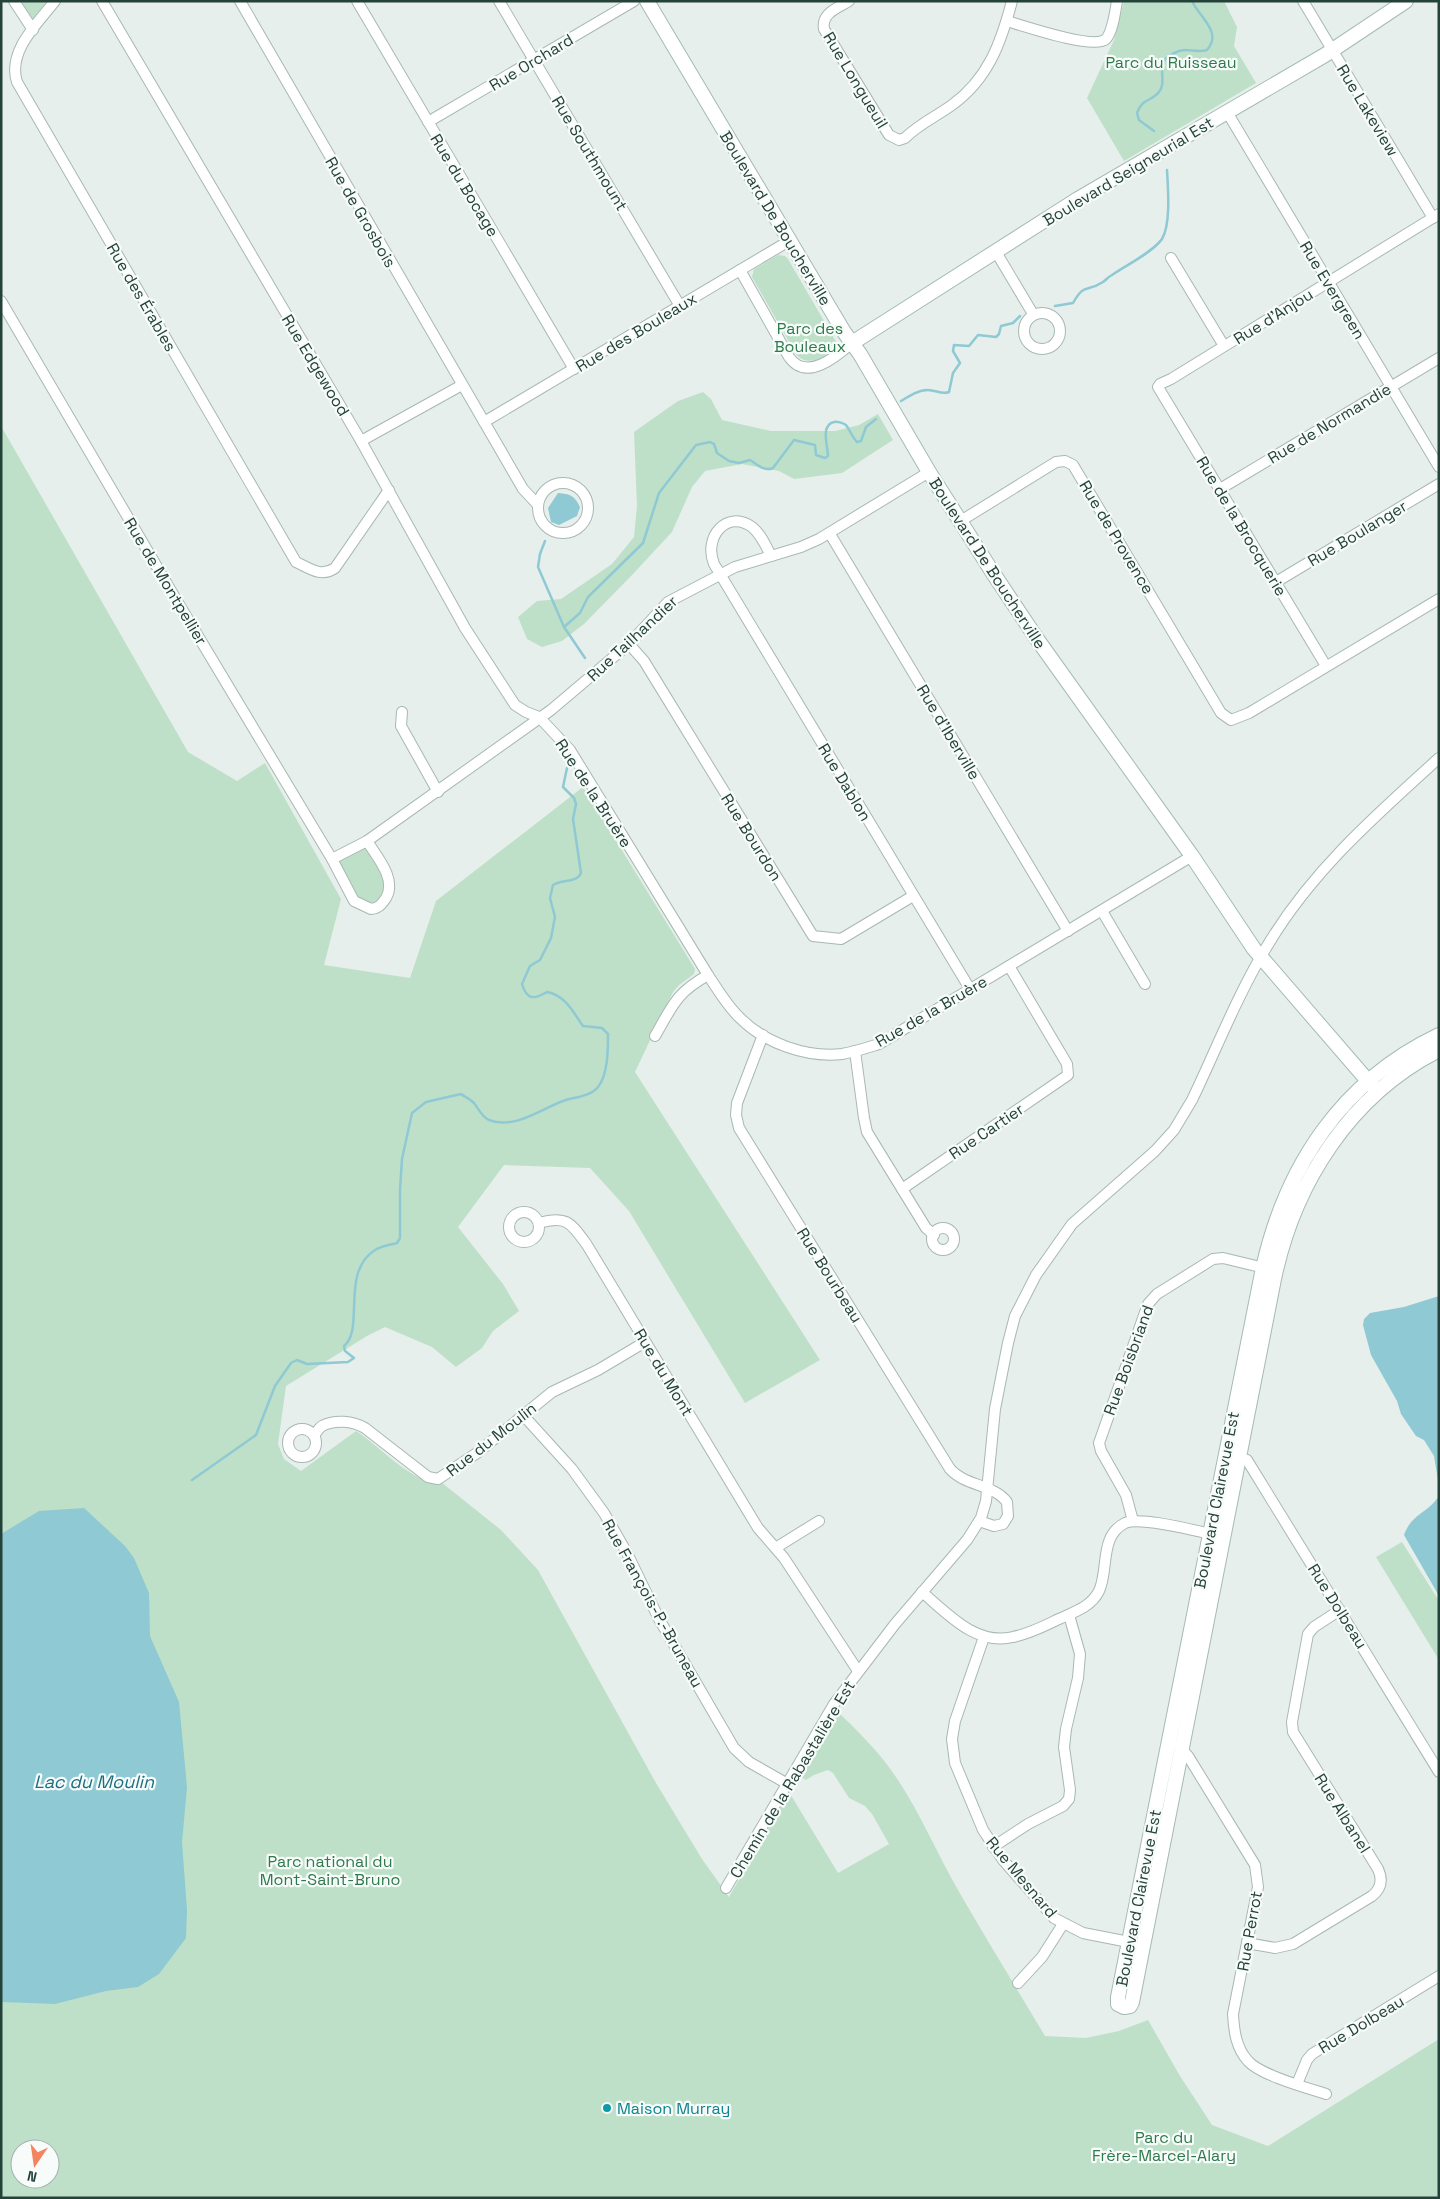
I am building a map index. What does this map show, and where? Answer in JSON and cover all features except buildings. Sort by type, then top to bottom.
[{"type":"street","points":[[14,1],[33,30]]},
{"type":"street","name":"Rue des Érables","points":[[55,1],[16,56],[14,69],[17,82],[296,562],[319,573],[328,573],[335,568],[389,490]]},
{"type":"street","name":"Rue Edgewood","points":[[102,1],[361,441],[465,628],[515,705],[539,717]]},
{"type":"street","name":"Rue de Grosbois","points":[[240,1],[523,489],[538,505]]},
{"type":"street","name":"Rue du Bocage","points":[[357,1],[574,369]]},
{"type":"street","name":"Rue Southmount","points":[[499,1],[680,306]]},
{"type":"street","name":"Rue Orchard","points":[[428,122],[634,1]]},
{"type":"street","name":"Boulevard De Boucherville","points":[[647,1],[929,472],[1037,639],[1192,856],[1261,957],[1373,1087]]},
{"type":"street","name":"Rue Longueuil","points":[[849,1],[826,16],[823,24],[824,29],[889,134],[894,139],[903,139],[971,89],[991,63],[1007,20]]},
{"type":"street","points":[[1012,1],[1007,20],[1074,39],[1096,43],[1104,40],[1109,34],[1117,1]]},
{"type":"street","name":"Rue Lakeview","points":[[1303,1],[1436,216]]},
{"type":"street","name":"Boulevard Seigneurial Est","points":[[852,344],[1086,195],[1333,50],[1406,1]]},
{"type":"street","name":"Rue Evergreen","points":[[1227,112],[1439,467]]},
{"type":"street","name":"Rue d'Anjou","points":[[1158,386],[1436,216]]},
{"type":"street","name":"Rue des Bouleaux","points":[[484,422],[789,241]]},
{"type":"street","points":[[996,252],[1033,314]]},
{"type":"street","points":[[1172,258],[1224,346]]},
{"type":"street","points":[[740,270],[789,357],[797,365],[806,368],[815,367],[841,353],[852,344]]},
{"type":"street","name":"Rue de Montpellier","points":[[1,301],[172,593],[332,859],[354,901],[364,907],[377,908],[389,893],[390,884],[368,841]]},
{"type":"street","name":"Rue de Normandie","points":[[1220,489],[1439,358]]},
{"type":"street","points":[[361,441],[462,385]]},
{"type":"street","name":"Rue de la Brocquerie","points":[[1158,386],[1158,391],[1220,489],[1326,666]]},
{"type":"street","name":"Rue de Provence","points":[[960,522],[1054,463],[1065,461],[1073,465],[1221,713],[1231,720],[1240,719],[1326,666]]},
{"type":"street","name":"Rue Tailhandier","points":[[332,859],[368,841],[438,792],[584,684],[629,644],[668,602],[735,567],[801,547],[830,534],[929,472]]},
{"type":"street","points":[[566,483],[580,490],[585,496],[588,512],[580,526],[573,531],[556,532],[542,522],[538,505],[545,490],[551,486],[566,483]]},
{"type":"street","name":"Rue Boulanger","points":[[1276,582],[1439,484]]},
{"type":"street","name":"Rue Dablon","points":[[771,556],[760,536],[753,528],[743,523],[728,524],[716,532],[710,546],[711,557],[720,574],[970,989]]},
{"type":"street","name":"Rue d'Iberville","points":[[830,534],[1068,931]]},
{"type":"street","points":[[1326,666],[1439,599]]},
{"type":"street","name":"Rue Bourdon","points":[[629,644],[644,661],[813,936],[841,939],[914,896]]},
{"type":"street","points":[[402,712],[402,726],[438,792]]},
{"type":"street","name":"Rue de la Bruère","points":[[539,717],[570,750],[728,1005],[739,1017],[763,1035],[789,1047],[806,1052],[840,1054],[879,1044],[1192,856]]},
{"type":"street","name":"Chemin de la Rabastalière Est","points":[[726,1888],[834,1704],[858,1671],[922,1592],[967,1540],[979,1522],[985,1506],[988,1489],[998,1390],[1011,1330],[1023,1298],[1050,1254],[1072,1224],[1144,1162],[1180,1122],[1261,957],[1300,898],[1332,858],[1439,758]]},
{"type":"street","points":[[1102,911],[1145,984]]},
{"type":"street","name":"Rue Cartier","points":[[902,1189],[1062,1080],[1069,1072],[1067,1064],[1009,966]]},
{"type":"street","points":[[655,1036],[676,998],[690,985],[708,975]]},
{"type":"street","name":"Rue Bourbeau","points":[[763,1035],[737,1103],[736,1114],[740,1128],[950,1469],[960,1477],[988,1489],[1006,1500],[1009,1507],[1005,1522],[999,1526],[979,1522]]},
{"type":"street","name":"Boulevard Clairevue Est","points":[[1136,1944],[1269,1269],[1310,1176],[1339,1133],[1373,1087],[1407,1053],[1439,1035]]},
{"type":"street","name":"Boulevard Clairevue Est","points":[[1373,1087],[1439,1050]]},
{"type":"street","points":[[855,1051],[866,1127],[926,1228],[934,1235]]},
{"type":"street","name":"Rue du Mont","points":[[539,1223],[554,1219],[561,1220],[568,1223],[578,1233],[594,1256],[758,1528],[777,1547],[858,1671]]},
{"type":"street","name":"Rue Boisbriand","points":[[1133,1521],[1128,1500],[1101,1452],[1099,1443],[1148,1304],[1157,1294],[1213,1259],[1223,1258],[1269,1269]]},
{"type":"street","name":"Rue du Moulin","points":[[314,1435],[322,1426],[343,1422],[354,1423],[365,1428],[428,1477],[436,1479],[477,1453],[523,1415],[560,1388],[598,1370],[645,1342]]},
{"type":"street","name":"Rue François-P.-Bruneau","points":[[523,1415],[572,1469],[604,1513],[627,1553],[659,1619],[734,1748],[750,1762],[786,1783]]},
{"type":"street","name":"Rue Dolbeau","points":[[1232,1455],[1247,1460],[1439,1772]]},
{"type":"street","points":[[777,1547],[819,1521]]},
{"type":"street","points":[[922,1592],[962,1625],[984,1637],[997,1639],[1014,1638],[1088,1606],[1100,1588],[1106,1553],[1111,1537],[1118,1528],[1133,1521],[1216,1535]]},
{"type":"street","name":"Rue Albanel","points":[[1247,1943],[1275,1948],[1293,1944],[1372,1896],[1380,1887],[1381,1879],[1378,1870],[1298,1740],[1292,1725],[1308,1634],[1314,1627],[1340,1610]]},
{"type":"street","points":[[993,1847],[1028,1824],[1064,1806],[1069,1799],[1070,1790],[1064,1747],[1066,1729],[1078,1678],[1080,1654],[1069,1615]]},
{"type":"street","name":"Rue Mesnard","points":[[984,1637],[955,1721],[952,1745],[957,1769],[983,1830],[993,1847],[1046,1910],[1063,1924],[1083,1933],[1136,1944]]},
{"type":"street","name":"Rue Perrot","points":[[1175,1745],[1255,1865],[1258,1887],[1233,2014],[1234,2034],[1249,2062],[1260,2070],[1326,2094]]},
{"type":"street","points":[[1018,1984],[1042,1957],[1063,1924]]},
{"type":"street","name":"Rue Dolbeau","points":[[1297,2084],[1307,2060],[1314,2052],[1439,1976]]},
{"type":"green space","points":[[21,1],[47,1],[35,18],[32,18]]},
{"type":"green space","name":"Parc du Ruisseau","points":[[1124,1],[1224,1],[1237,27],[1234,46],[1256,83],[1124,161],[1087,98],[1114,40]]},
{"type":"green space","name":"Parc des Bouleaux","points":[[778,255],[785,256],[788,259],[838,345],[829,354],[818,360],[806,360],[796,354],[752,277],[754,269]]},
{"type":"green space","points":[[703,392],[711,399],[722,420],[771,431],[835,431],[859,425],[878,414],[893,440],[842,473],[794,479],[779,471],[742,464],[705,471],[692,487],[672,532],[584,624],[562,641],[542,647],[527,639],[518,617],[537,601],[561,599],[612,564],[634,537],[637,506],[634,432],[678,401]]},
{"type":"green space","name":"Parc national du Mont-Saint-Bruno","points":[[1,426],[188,752],[237,781],[265,763],[341,899],[324,965],[410,978],[436,901],[583,787],[695,969],[694,974],[673,992],[635,1072],[820,1360],[745,1403],[629,1211],[590,1168],[504,1165],[458,1227],[503,1284],[519,1311],[493,1331],[482,1348],[456,1367],[432,1347],[385,1327],[286,1386],[278,1444],[284,1459],[301,1471],[356,1431],[408,1471],[431,1482],[441,1482],[501,1530],[538,1570],[656,1783],[702,1859],[729,1897],[789,1792],[838,1873],[889,1844],[872,1814],[865,1806],[849,1798],[833,1773],[828,1770],[806,1780],[799,1776],[838,1712],[885,1761],[898,1780],[979,1927],[1045,2036],[1086,2038],[1119,2031],[1148,2020],[1180,2076],[1212,2125],[1268,2146],[1439,2039],[1439,2198],[1,2198]]},
{"type":"green space","points":[[367,841],[387,875],[382,904],[364,907],[332,859]]},
{"type":"green space","points":[[1402,1542],[1439,1601],[1439,1660],[1376,1557]]},
{"type":"water","points":[[558,493],[571,496],[580,507],[577,516],[559,525],[551,522],[548,508]]},
{"type":"water","points":[[1439,1296],[1439,1486],[1434,1456],[1424,1440],[1416,1436],[1401,1414],[1397,1401],[1371,1355],[1363,1325],[1364,1319],[1370,1313],[1404,1307]]},
{"type":"water","points":[[1439,1496],[1439,1596],[1404,1535],[1411,1522],[1430,1507]]},
{"type":"water","name":"Lac du Moulin","points":[[84,1508],[125,1546],[134,1558],[149,1593],[150,1636],[179,1702],[187,1787],[182,1842],[187,1910],[186,1938],[159,1974],[138,1987],[106,1991],[55,2004],[1,2002],[1,1534],[39,1511]]},
{"type":"waterway","points":[[1154,131],[1139,120],[1137,113],[1144,102],[1159,92],[1165,60],[1175,52],[1207,50],[1211,43],[1211,31],[1192,1]]},
{"type":"waterway","points":[[1055,306],[1073,303],[1080,292],[1103,282],[1158,244],[1162,239],[1167,224],[1167,170]]},
{"type":"waterway","points":[[901,401],[924,390],[949,392],[953,373],[960,363],[953,351],[954,345],[969,346],[978,335],[996,337],[1001,326],[1013,323],[1020,316]]},
{"type":"waterway","points":[[585,658],[564,627],[580,613],[588,597],[643,543],[659,493],[696,445],[710,442],[714,444],[717,453],[729,461],[739,463],[750,460],[761,467],[770,469],[773,468],[794,440],[815,445],[816,455],[825,458],[828,456],[826,432],[830,424],[837,422],[846,425],[857,442],[861,441],[866,427],[876,419]]},
{"type":"waterway","points":[[545,541],[538,567],[564,627]]},
{"type":"waterway","points":[[192,1480],[256,1435],[275,1386],[291,1363],[297,1360],[307,1364],[348,1362],[354,1358],[345,1351],[344,1346],[350,1338],[353,1327],[355,1286],[358,1272],[364,1260],[375,1250],[397,1243],[400,1238],[402,1159],[412,1113],[426,1102],[461,1094],[471,1100],[487,1119],[508,1122],[527,1117],[563,1101],[586,1095],[595,1090],[601,1082],[607,1062],[608,1034],[602,1028],[583,1026],[564,1000],[559,997],[547,992],[535,997],[529,996],[522,984],[530,966],[540,960],[551,938],[555,917],[550,898],[553,885],[573,880],[581,873],[573,819],[576,804],[574,798],[563,787],[567,768]]},
{"type":"place","name":"Maison Murray","points":[[607,2108]]},
{"type":"park label","name":"Parc du Frère-Marcel-Alary","points":[[1164,2146]]}]
